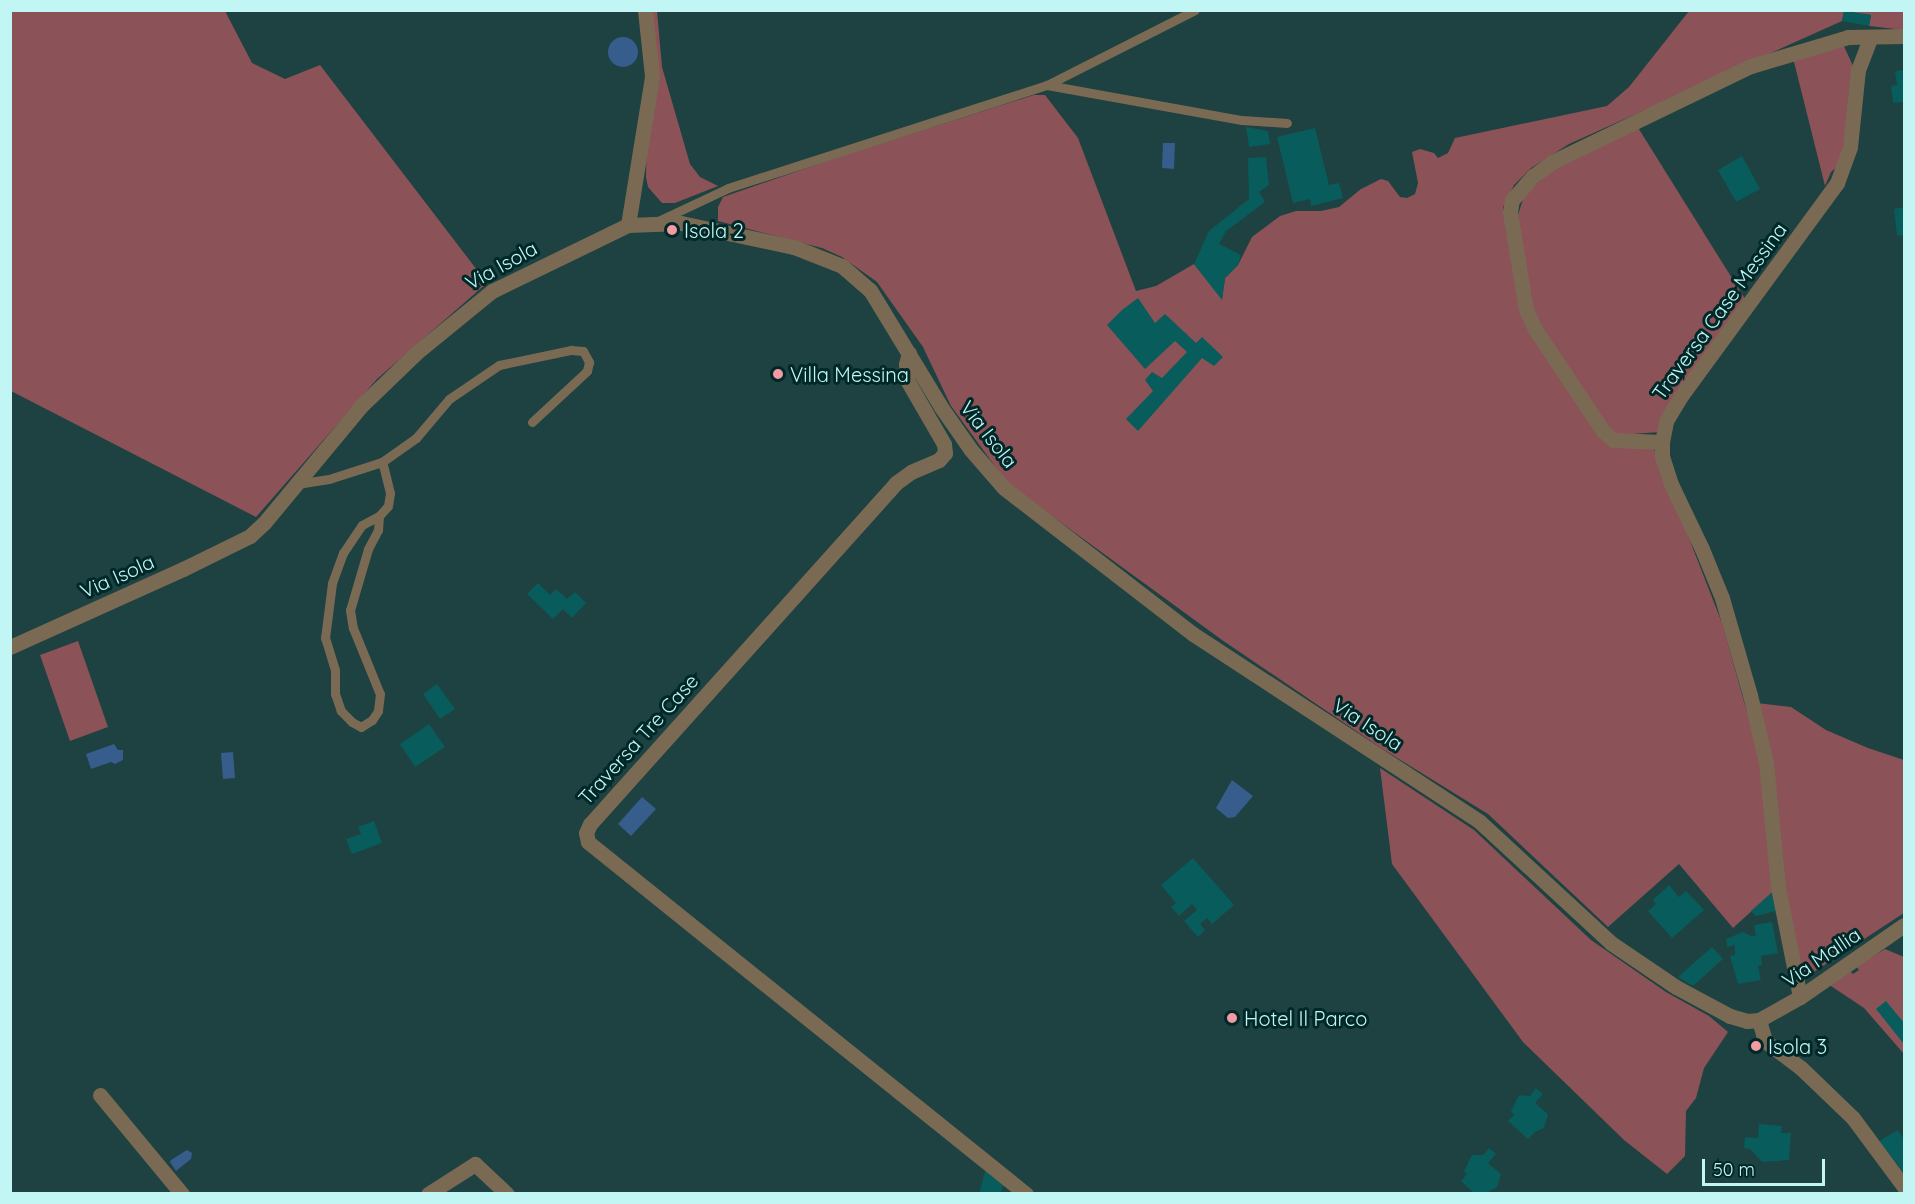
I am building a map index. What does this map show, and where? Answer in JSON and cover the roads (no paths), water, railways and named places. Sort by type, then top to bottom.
[{"type":"street","points":[[628,225],[652,76],[645,10]]},
{"type":"street","points":[[1662,442],[1613,440],[1603,431],[1535,329],[1526,310],[1509,212],[1512,200],[1533,176],[1552,162],[1751,66],[1848,37],[1905,36]]},
{"type":"street","name":"Traversa Case Messina","points":[[1800,997],[1778,887],[1766,763],[1750,695],[1722,598],[1671,484],[1662,456],[1662,442],[1666,421],[1681,396],[1837,183],[1850,147],[1858,70],[1870,38]]},
{"type":"street","name":"Via Isola","points":[[10,647],[240,541],[264,523],[362,405],[466,310],[506,282],[628,225],[656,222],[681,223],[794,247],[842,266],[870,290],[941,407],[971,450],[1004,488],[1193,634],[1480,822],[1592,927],[1627,954],[1676,987],[1730,1016],[1747,1021],[1760,1020]]},
{"type":"street","name":"Traversa Tre Case","points":[[909,352],[906,364],[907,380],[944,444],[945,453],[939,460],[911,472],[896,483],[590,824],[586,833],[588,842],[1026,1194]]},
{"type":"street","name":"Via Mallia","points":[[1760,1020],[1800,997],[1905,925]]},
{"type":"street","points":[[1760,1020],[1765,1041],[1801,1068],[1853,1118],[1905,1186]]},
{"type":"street","points":[[100,1095],[182,1194]]},
{"type":"street","points":[[428,1194],[475,1164],[507,1194]]},
{"type":"lane","points":[[656,222],[728,188],[1047,85],[1195,10]]},
{"type":"lane","points":[[1047,85],[1242,120],[1287,123]]},
{"type":"lane","points":[[297,484],[329,479],[382,462],[416,438],[449,399],[499,365],[571,350],[583,351],[589,362],[587,371],[532,422]]},
{"type":"lane","points":[[379,516],[378,530],[368,549],[350,610],[353,628],[380,694],[378,711],[372,720],[361,727],[351,722],[341,711],[335,694],[334,670],[325,638],[332,583],[343,554],[362,525],[379,516],[388,506],[390,494],[382,462]]},
{"type":"water","points":[[623,37],[629,38],[637,46],[637,58],[629,66],[623,67],[617,66],[609,58],[608,52],[609,46],[617,38]]},
{"type":"water","points":[[1163,143],[1175,143],[1174,169],[1162,168]]},
{"type":"water","points":[[114,744],[118,750],[123,750],[123,760],[91,769],[86,754]]},
{"type":"water","points":[[233,752],[235,778],[223,779],[221,753]]},
{"type":"water","points":[[1232,780],[1253,796],[1235,817],[1228,818],[1216,808]]},
{"type":"water","points":[[642,797],[656,809],[631,836],[618,824]]},
{"type":"water","points":[[187,1150],[192,1153],[191,1159],[176,1171],[171,1160]]},
{"type":"place","name":"Isola 2","points":[[672,230]]},
{"type":"place","name":"Villa Messina","points":[[778,374]]},
{"type":"place","name":"Hotel Il Parco","points":[[1232,1018]]},
{"type":"place","name":"Isola 3","points":[[1756,1046]]}]
